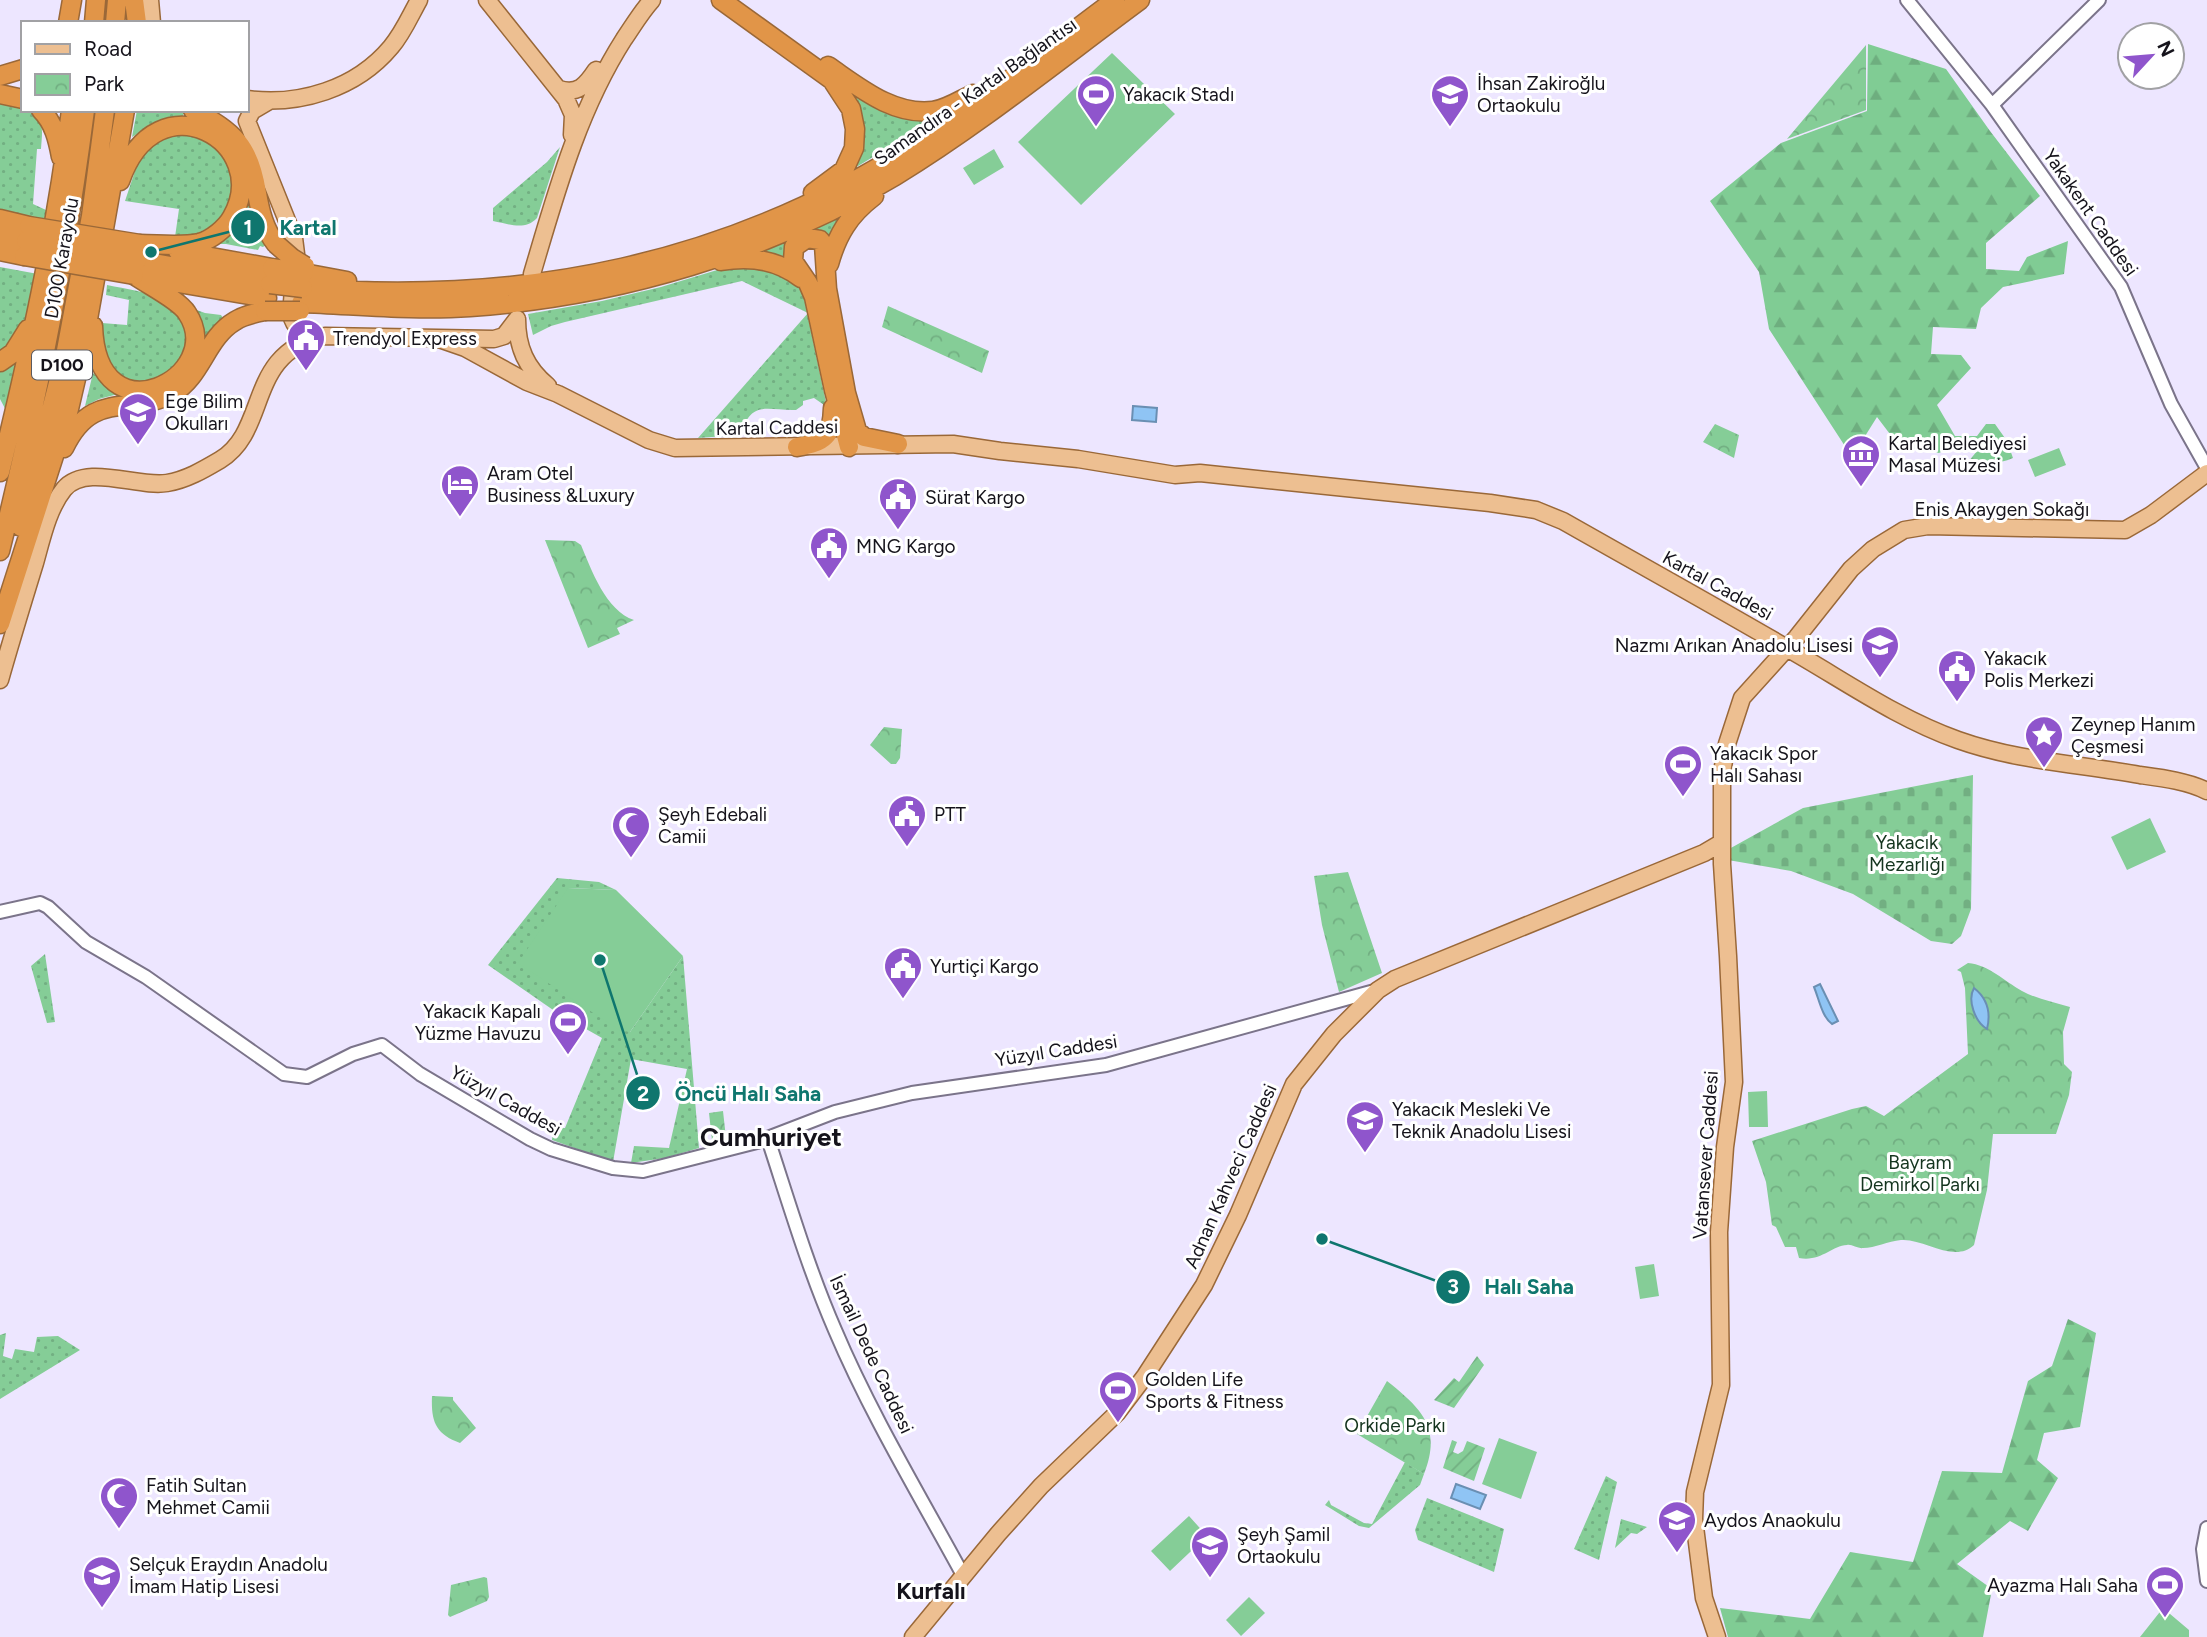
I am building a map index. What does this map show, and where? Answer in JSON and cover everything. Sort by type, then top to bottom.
[{"type":"highway","points":[[68,21],[72,0]]},
{"type":"highway","points":[[80,0],[81,21]]},
{"type":"highway","points":[[94,21],[96,0]]},
{"type":"highway","points":[[115,21],[117,0]]},
{"type":"highway","points":[[131,21],[133,0]]},
{"type":"highway","points":[[133,0],[138,21]]},
{"type":"highway","points":[[611,271],[676,246],[720,233],[813,193],[844,170],[853,148],[855,129],[851,109],[832,80],[721,0]]},
{"type":"highway","points":[[739,0],[866,92],[890,105],[914,112],[934,111],[950,106],[987,86],[1104,0]]},
{"type":"highway","name":"Samandıra - Kartal Bağlantısı","points":[[137,260],[268,290],[301,282],[369,293],[419,293],[512,287],[611,271],[680,254],[734,236],[843,187],[919,143],[1115,0]]},
{"type":"highway","name":"Samandıra - Kartal Bağlantısı","points":[[301,282],[411,308],[468,307],[544,300],[618,285],[677,269],[796,227],[894,176],[956,135],[1140,0]]},
{"type":"highway","points":[[827,289],[828,266],[834,243],[856,210],[945,152],[1046,79],[1104,27]]},
{"type":"highway","points":[[0,76],[21,70]]},
{"type":"highway","points":[[0,94],[21,99]]},
{"type":"highway","points":[[43,112],[56,133],[64,171]]},
{"type":"highway","points":[[0,471],[39,300],[64,171],[71,112]]},
{"type":"highway","name":"D100 Karayolu","points":[[0,551],[52,321],[71,214],[85,112]]},
{"type":"highway","name":"D100 Karayolu","points":[[0,616],[65,356],[91,216],[105,112]]},
{"type":"highway","points":[[0,624],[69,409],[94,289],[125,112]]},
{"type":"highway","points":[[197,112],[220,124],[243,147],[253,170],[262,217],[276,244],[292,258],[301,282]]},
{"type":"highway","points":[[0,237],[137,260],[201,242],[229,222],[238,205],[242,183],[237,163],[225,144],[208,132],[184,126],[156,131],[139,144],[134,152],[123,172],[107,217]]},
{"type":"highway","points":[[0,220],[26,241]]},
{"type":"highway","points":[[813,237],[824,245],[827,289],[853,439],[834,390],[814,298],[808,283],[796,268],[792,255],[798,242],[813,237]]},
{"type":"highway","points":[[0,251],[26,241]]},
{"type":"highway","points":[[0,257],[26,241]]},
{"type":"highway","points":[[94,289],[93,340],[100,366],[107,376],[127,388],[139,391],[163,386],[188,364],[193,352],[193,330],[189,315],[137,260]]},
{"type":"highway","points":[[677,269],[727,260],[761,260],[778,264],[808,283]]},
{"type":"highway","points":[[38,509],[72,432],[87,417],[106,407],[148,401],[175,392],[192,375],[219,334],[268,290],[325,274],[396,285],[512,287]]},
{"type":"highway","points":[[0,362],[19,346],[39,300]]},
{"type":"highway","points":[[797,447],[816,443],[824,439],[829,432],[834,390]]},
{"type":"highway","points":[[0,413],[7,444]]},
{"type":"highway","points":[[853,439],[864,437],[898,444]]},
{"type":"main road","points":[[150,0],[152,21]]},
{"type":"main road","points":[[248,99],[269,101],[322,92],[354,79],[390,48],[419,0]]},
{"type":"main road","points":[[487,0],[559,89],[573,115],[571,148]]},
{"type":"main road","points":[[559,89],[575,91],[589,81],[641,0]]},
{"type":"main road","points":[[532,274],[571,148],[601,77],[652,0]]},
{"type":"main road","points":[[269,101],[252,111],[247,120],[291,228],[301,282],[290,314],[293,323],[305,333],[325,336],[494,339],[504,336],[517,319],[519,344],[528,366],[558,394]]},
{"type":"main road","points":[[0,680],[44,532],[64,489],[74,481],[91,477],[166,484],[187,478],[221,459],[235,448],[270,374],[279,361],[301,344],[325,336]]},
{"type":"main road","name":"Kartal Caddesi","points":[[439,339],[465,348],[527,382],[558,394],[649,440],[671,447],[797,447],[853,439]]},
{"type":"main road","name":"Kartal Caddesi","points":[[898,444],[953,444],[1175,475],[1194,473],[1536,510],[1563,521],[1907,719],[1960,741],[2021,757],[2163,778],[2207,791]]},
{"type":"main road","name":"Enis Akaygen Sokağı","points":[[1786,647],[1851,569],[1873,549],[1904,530],[1928,526],[2125,530],[2151,515],[2207,471]]},
{"type":"main road","name":"Vatansever Caddesi","points":[[1717,1637],[1704,1598],[1694,1519],[1696,1492],[1721,1385],[1719,1232],[1725,1147],[1734,1082],[1721,843],[1722,772],[1727,744],[1742,698],[1786,647]]},
{"type":"main road","name":"Adnan Kahveci Caddesi","points":[[913,1637],[998,1534],[1041,1486],[1117,1413],[1145,1376],[1204,1285],[1294,1084],[1335,1034],[1378,990],[1395,979],[1704,853],[1721,843]]},
{"type":"street","name":"Yakakent Caddesi","points":[[1907,0],[1992,105],[2122,287],[2171,404],[2207,471]]},
{"type":"street","points":[[1992,105],[2099,0]]},
{"type":"street","name":"Yüzyıl Caddesi","points":[[0,912],[40,903],[48,907],[86,942],[146,976],[284,1074],[307,1077],[353,1054],[382,1045],[419,1074],[530,1139],[551,1149],[613,1168],[643,1171],[768,1139],[835,1112],[912,1093],[1106,1065],[1378,990]]},
{"type":"street","name":"İsmail Dede Caddesi","points":[[768,1139],[810,1268],[835,1331],[859,1383],[964,1577]]},
{"type":"street","points":[[2207,1528],[2203,1549],[2207,1581]]},
{"type":"green space","points":[[1868,44],[1946,69],[2040,196],[1986,243],[1986,269],[2019,271],[2027,257],[2068,241],[2064,274],[2003,287],[1981,308],[1976,329],[1933,327],[1931,354],[1961,355],[1971,368],[1937,405],[1955,436],[1977,436],[1986,424],[1995,424],[2007,441],[2013,458],[1964,467],[1977,451],[1955,445],[1939,453],[1899,446],[1877,417],[1852,457],[1769,329],[1759,272],[1710,201],[1781,143],[1867,111]]},
{"type":"green space","points":[[1866,45],[1866,110],[1787,139]]},
{"type":"green space","name":"Yakacık Stadı","points":[[1112,53],[1175,114],[1081,205],[1018,142]]},
{"type":"green space","points":[[850,89],[938,117],[850,171]]},
{"type":"green space","points":[[0,100],[21,103],[21,112],[34,112],[41,124],[41,149],[37,149],[33,204],[46,210],[48,222],[0,210]]},
{"type":"green space","points":[[137,112],[185,112],[181,120],[155,125],[132,137]]},
{"type":"green space","points":[[181,132],[204,136],[222,148],[236,179],[229,212],[212,230],[210,227],[194,235],[175,237],[179,209],[125,201],[140,156],[155,138]]},
{"type":"green space","points":[[560,147],[537,218],[522,225],[493,221],[493,208],[547,162]]},
{"type":"green space","points":[[994,149],[1004,167],[974,185],[963,168]]},
{"type":"green space","points":[[246,180],[269,242],[258,250],[214,244]]},
{"type":"green space","points":[[850,211],[830,242],[818,233],[787,261],[756,252]]},
{"type":"green space","points":[[737,264],[782,269],[802,288],[807,313],[742,281],[565,322],[533,335],[528,314],[661,287]]},
{"type":"green space","points":[[0,267],[38,274],[19,338],[0,354]]},
{"type":"green space","points":[[107,285],[151,295],[168,303],[176,311],[183,325],[186,342],[185,355],[175,370],[151,381],[133,382],[117,376],[111,370],[103,347],[102,323],[127,325],[129,300],[106,295]]},
{"type":"green space","points":[[888,306],[989,351],[982,373],[882,327]]},
{"type":"green space","points":[[191,308],[221,315],[226,322],[193,366]]},
{"type":"green space","points":[[807,314],[827,407],[814,398],[803,401],[803,405],[796,410],[761,409],[750,416],[741,435],[698,438]]},
{"type":"green space","points":[[21,359],[9,416],[0,399],[0,370]]},
{"type":"green space","points":[[93,373],[118,394],[85,406]]},
{"type":"green space","points":[[1715,424],[1739,435],[1734,458],[1703,442]]},
{"type":"green space","points":[[2059,448],[2066,465],[2035,477],[2028,460]]},
{"type":"green space","points":[[545,540],[575,541],[581,545],[608,599],[615,608],[634,620],[617,628],[620,634],[588,648]]},
{"type":"green space","points":[[884,727],[902,729],[900,758],[896,764],[891,764],[870,745]]},
{"type":"green space","name":"Yakacık Mezarlığı","points":[[1973,775],[1971,909],[1961,936],[1952,944],[1931,941],[1853,894],[1791,871],[1728,860],[1729,849],[1803,808]]},
{"type":"green space","points":[[2150,818],[2166,852],[2127,870],[2111,837]]},
{"type":"green space","points":[[1348,872],[1382,973],[1339,992],[1322,925],[1314,876]]},
{"type":"green space","points":[[557,878],[599,882],[616,890],[568,888],[630,1032],[683,956],[699,1148],[665,1158],[631,1163],[634,1146],[669,1148],[687,1069],[631,1059],[613,1162],[552,1140],[553,1128],[565,1128],[602,1038],[556,1012],[488,965]]},
{"type":"green space","points":[[568,888],[616,890],[683,956],[630,1032],[619,1030],[518,963]]},
{"type":"green space","points":[[45,954],[55,1022],[47,1023],[31,966]]},
{"type":"green space","name":"Bayram Demirkol Parkı","points":[[1968,963],[1990,970],[2028,994],[2070,1007],[2063,1032],[2064,1064],[2072,1072],[2069,1095],[2056,1134],[1993,1134],[1987,1190],[1974,1245],[1966,1250],[1948,1251],[1901,1240],[1868,1248],[1841,1246],[1814,1258],[1799,1258],[1796,1247],[1785,1247],[1776,1227],[1772,1225],[1766,1182],[1752,1141],[1866,1106],[1884,1116],[1968,1054],[1965,988],[1961,972],[1957,970]]},
{"type":"green space","points":[[1767,1091],[1768,1127],[1749,1127],[1748,1092]]},
{"type":"green space","points":[[723,1111],[726,1138],[712,1140],[709,1113]]},
{"type":"green space","points":[[1654,1264],[1659,1296],[1640,1299],[1635,1267]]},
{"type":"green space","points":[[2068,1319],[2096,1333],[2080,1427],[2044,1433],[2037,1460],[2058,1478],[2028,1531],[2010,1521],[1957,1564],[1992,1589],[1983,1637],[1728,1637],[1720,1608],[1810,1619],[1850,1552],[1913,1562],[1942,1471],[2002,1473],[2028,1381],[2052,1366]]},
{"type":"green space","points":[[6,1333],[3,1356],[12,1359],[15,1349],[34,1352],[37,1337],[58,1336],[80,1350],[0,1399],[0,1335]]},
{"type":"green space","points":[[1477,1356],[1484,1365],[1454,1408],[1434,1400],[1454,1378],[1459,1382]]},
{"type":"green space","name":"Orkide Parkı","points":[[1387,1381],[1410,1401],[1425,1421],[1431,1444],[1424,1474],[1357,1434]]},
{"type":"green space","points":[[432,1396],[453,1397],[476,1428],[460,1443],[445,1435],[436,1426],[432,1413]]},
{"type":"green space","points":[[1499,1438],[1537,1452],[1521,1499],[1482,1484]]},
{"type":"green space","points":[[1452,1440],[1457,1442],[1453,1452],[1458,1454],[1463,1451],[1467,1441],[1485,1448],[1474,1481],[1443,1468]]},
{"type":"green space","points":[[1405,1462],[1424,1474],[1420,1485],[1369,1528],[1359,1526],[1325,1505],[1329,1500],[1331,1505],[1364,1523],[1372,1524]]},
{"type":"green space","points":[[1606,1476],[1617,1482],[1599,1560],[1574,1549]]},
{"type":"green space","points":[[1427,1498],[1504,1529],[1494,1572],[1418,1540],[1415,1530]]},
{"type":"green space","points":[[1189,1516],[1207,1536],[1170,1571],[1151,1551]]},
{"type":"green space","points":[[1621,1519],[1647,1527],[1637,1534],[1631,1533],[1615,1548]]},
{"type":"green space","points":[[487,1578],[487,1601],[450,1617],[451,1585]]},
{"type":"green space","points":[[1249,1597],[1265,1613],[1241,1636],[1226,1620]]},
{"type":"green space","name":"Ayazma Halı Saha","points":[[2163,1608],[2189,1630],[2189,1637],[2140,1637]]},
{"type":"water","points":[[1133,406],[1157,408],[1156,422],[1132,420]]},
{"type":"water","points":[[1820,984],[1838,1021],[1832,1024],[1823,1012],[1814,987]]},
{"type":"water","points":[[1974,988],[1987,1007],[1987,1029],[1973,1010],[1971,998]]},
{"type":"water","points":[[1456,1484],[1486,1495],[1480,1509],[1451,1498]]},
{"type":"place","name":"Yakacık Stadı","points":[[1096,128]]},
{"type":"place","name":"İhsan Zakiroğlu Ortaokulu","points":[[1450,128]]},
{"type":"place","name":"Kartal","points":[[151,252]]},
{"type":"place","name":"Trendyol Express","points":[[306,372]]},
{"type":"place","name":"Ege Bilim Okulları","points":[[138,446]]},
{"type":"place","name":"Kartal Belediyesi Masal Müzesi","points":[[1861,488]]},
{"type":"place","name":"Aram Otel Business &Luxury","points":[[460,518]]},
{"type":"place","name":"Sürat Kargo","points":[[898,531]]},
{"type":"place","name":"MNG Kargo","points":[[829,580]]},
{"type":"place","name":"Nazmı Arıkan Anadolu Lisesi","points":[[1880,679]]},
{"type":"place","name":"Yakacık Polis Merkezi","points":[[1957,703]]},
{"type":"place","name":"Zeynep Hanım Çeşmesi","points":[[2044,769]]},
{"type":"place","name":"Yakacık Spor Halı Sahası","points":[[1683,798]]},
{"type":"place","name":"PTT","points":[[907,848]]},
{"type":"place","name":"Şeyh Edebali Camii","points":[[631,859]]},
{"type":"place","name":"Öncü Halı Saha","points":[[600,960]]},
{"type":"place","name":"Yurtiçi Kargo","points":[[903,1000]]},
{"type":"place","name":"Yakacık Kapalı Yüzme Havuzu","points":[[568,1056]]},
{"type":"place","name":"Yakacık Mesleki Ve Teknik Anadolu Lisesi","points":[[1365,1154]]},
{"type":"place","name":"Halı Saha","points":[[1322,1239]]},
{"type":"place","name":"Golden Life Sports & Fitness","points":[[1118,1424]]},
{"type":"place","name":"Fatih Sultan Mehmet Camii","points":[[119,1530]]},
{"type":"place","name":"Aydos Anaokulu","points":[[1677,1554]]},
{"type":"place","name":"Şeyh Şamil Ortaokulu","points":[[1210,1579]]},
{"type":"place","name":"Selçuk Eraydın Anadolu İmam Hatip Lisesi","points":[[102,1609]]},
{"type":"place","name":"Ayazma Halı Saha","points":[[2165,1619]]},
{"type":"district","name":"Cumhuriyet","points":[[771,1137]]},
{"type":"district","name":"Kurfalı","points":[[931,1591]]}]
